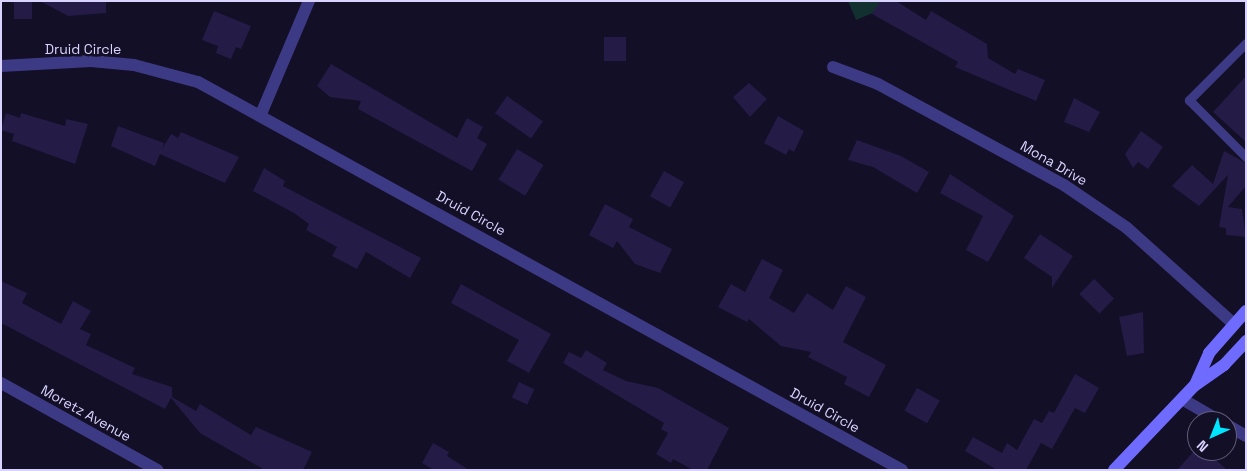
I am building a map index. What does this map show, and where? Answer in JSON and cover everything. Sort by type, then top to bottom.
[{"type":"main road","points":[[1194,386],[1209,354],[1246,311]]},
{"type":"main road","points":[[1114,470],[1194,386],[1224,365],[1246,341]]},
{"type":"street","points":[[261,114],[309,1]]},
{"type":"street","name":"Druid Circle","points":[[1,66],[92,61],[144,66],[198,82],[261,114],[902,470]]},
{"type":"street","name":"Mona Drive","points":[[833,67],[878,84],[1064,185],[1127,228],[1234,324]]},
{"type":"street","name":"Moretz Avenue","points":[[1,383],[157,470]]},
{"type":"street","points":[[1182,399],[1203,411]]},
{"type":"lane","points":[[1246,43],[1189,100],[1246,156]]},
{"type":"green space","points":[[848,1],[901,1],[856,20]]},
{"type":"building","points":[[14,1],[32,1],[32,19],[14,19]]},
{"type":"building","points":[[40,1],[106,1],[106,13],[68,16]]},
{"type":"building","points":[[880,1],[896,1],[926,20],[931,11],[987,44],[988,58],[1015,74],[1018,69],[1045,80],[1036,101],[955,67],[958,62],[872,14]]},
{"type":"building","points":[[214,11],[251,26],[241,49],[236,47],[231,59],[216,53],[218,46],[202,40]]},
{"type":"building","points":[[604,37],[626,37],[626,61],[604,61]]},
{"type":"building","points":[[331,64],[457,138],[467,118],[483,127],[477,138],[487,144],[472,171],[358,109],[361,101],[330,97],[317,86]]},
{"type":"building","points":[[1246,76],[1246,142],[1213,112]]},
{"type":"building","points":[[749,83],[767,99],[750,117],[733,97]]},
{"type":"building","points":[[507,96],[543,121],[531,138],[495,113]]},
{"type":"building","points":[[1074,98],[1100,112],[1089,132],[1064,122]]},
{"type":"building","points":[[6,113],[20,118],[21,113],[65,126],[66,119],[88,124],[75,164],[12,141],[14,134],[1,130]]},
{"type":"building","points":[[778,116],[804,131],[794,152],[789,149],[786,155],[764,143]]},
{"type":"building","points":[[118,126],[164,143],[162,149],[171,134],[178,138],[181,132],[239,157],[225,183],[160,154],[155,166],[111,146]]},
{"type":"building","points":[[1141,131],[1163,147],[1148,169],[1138,162],[1133,168],[1125,154]]},
{"type":"building","points":[[857,140],[901,156],[929,172],[917,193],[873,167],[848,160]]},
{"type":"building","points":[[517,149],[544,165],[525,196],[498,180]]},
{"type":"building","points":[[1224,151],[1246,163],[1246,186],[1228,207],[1242,209],[1246,237],[1226,235],[1226,228],[1219,227],[1228,175],[1199,206],[1172,186],[1192,165],[1213,184]]},
{"type":"building","points":[[264,168],[285,181],[283,186],[421,258],[410,278],[366,252],[357,269],[332,256],[337,247],[306,230],[309,224],[294,213],[253,191]]},
{"type":"building","points":[[664,171],[684,182],[670,208],[650,196]]},
{"type":"building","points":[[950,174],[1014,216],[988,262],[966,250],[983,216],[940,193]]},
{"type":"building","points":[[605,204],[633,219],[629,227],[672,249],[660,273],[635,264],[617,241],[613,248],[589,235]]},
{"type":"building","points":[[1040,234],[1073,256],[1052,288],[1052,277],[1024,258]]},
{"type":"building","points":[[762,259],[783,270],[769,298],[794,313],[807,293],[833,310],[846,286],[866,297],[843,342],[886,365],[869,397],[844,384],[847,377],[808,357],[811,352],[781,346],[749,319],[747,322],[718,307],[731,284],[745,292]]},
{"type":"building","points":[[1094,279],[1114,298],[1100,314],[1079,294]]},
{"type":"building","points":[[1,281],[27,293],[22,303],[61,324],[73,301],[91,311],[80,329],[91,334],[86,345],[135,368],[132,374],[172,387],[172,397],[196,411],[200,404],[251,435],[256,427],[312,452],[303,470],[265,470],[200,433],[171,398],[165,409],[1,323]]},
{"type":"building","points":[[461,284],[551,334],[529,373],[507,361],[519,340],[451,303]]},
{"type":"building","points":[[1143,312],[1144,353],[1127,356],[1119,317]]},
{"type":"building","points":[[586,350],[607,363],[603,370],[626,381],[658,388],[729,428],[707,470],[693,470],[673,459],[671,463],[656,454],[668,433],[661,429],[664,423],[563,363],[569,352],[581,358]]},
{"type":"building","points":[[1075,374],[1099,388],[1085,413],[1075,408],[1052,449],[1041,443],[1026,470],[997,470],[965,451],[973,437],[1002,453],[1007,443],[1017,450],[1034,419],[1042,423],[1049,411],[1054,413]]},
{"type":"building","points":[[519,382],[534,389],[527,405],[512,397]]},
{"type":"building","points":[[917,388],[940,401],[927,423],[904,411]]},
{"type":"building","points":[[433,443],[449,452],[447,456],[469,470],[434,470],[422,463]]},
{"type":"building","points":[[1187,459],[1187,461],[1217,461],[1227,470],[1177,470]]}]
